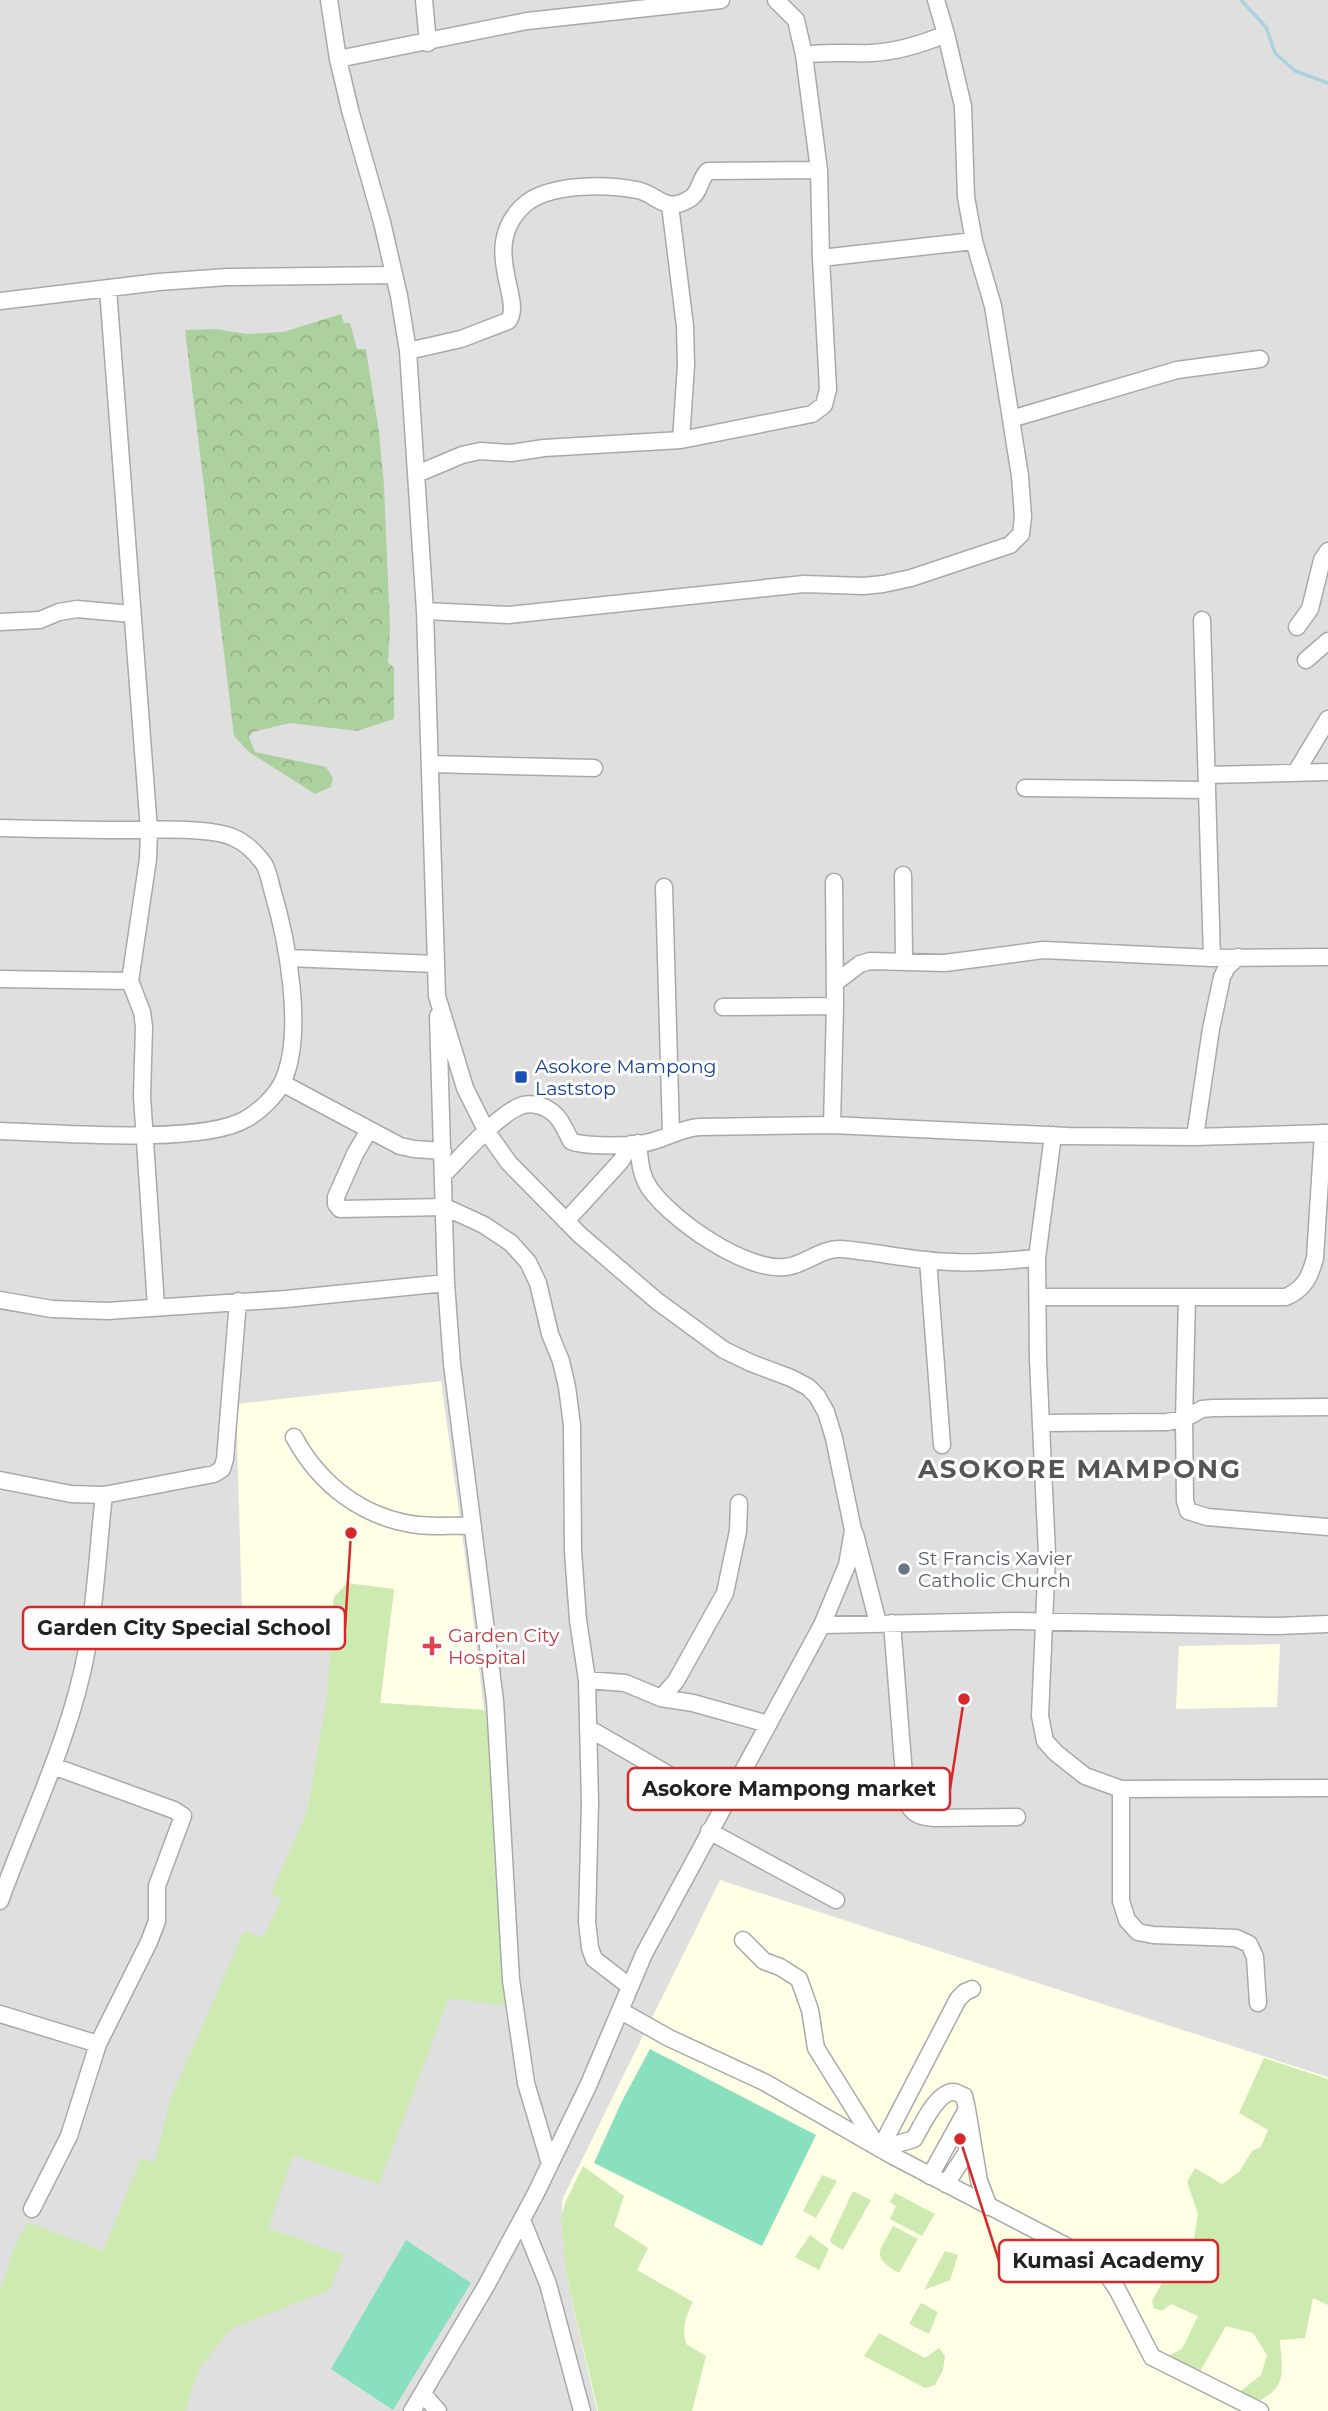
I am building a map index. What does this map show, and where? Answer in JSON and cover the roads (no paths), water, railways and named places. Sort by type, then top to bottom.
[{"type":"street","points":[[329,0],[349,110],[382,222],[408,351],[425,611],[446,1283],[452,1364],[495,1701],[511,1980],[526,2083],[550,2164]]},
{"type":"street","points":[[424,0],[428,43]]},
{"type":"street","points":[[338,60],[527,21],[721,0]]},
{"type":"street","points":[[417,474],[462,455],[480,451],[511,453],[544,448],[681,440],[812,414],[824,405],[828,389],[819,170],[804,54],[796,20],[776,0]]},
{"type":"street","points":[[425,611],[473,614],[533,613],[804,584],[883,584],[911,578],[1010,545],[1021,534],[1023,517],[1020,476],[993,306],[974,241],[966,197],[963,106],[936,0]]},
{"type":"street","points":[[804,54],[832,51],[880,52],[910,46],[946,34]]},
{"type":"street","points":[[408,351],[461,339],[512,317],[514,308],[505,276],[503,250],[506,231],[522,207],[538,195],[583,187],[639,190],[661,203],[670,205],[691,199],[708,171],[819,170]]},
{"type":"street","points":[[670,205],[685,326],[681,440]]},
{"type":"street","points":[[821,258],[974,241]]},
{"type":"street","points":[[0,301],[159,282],[227,277],[394,275]]},
{"type":"street","points":[[108,289],[149,830],[148,859],[130,981],[142,1012],[144,1027],[143,1135],[156,1306]]},
{"type":"street","points":[[1011,419],[1177,370],[1260,359]]},
{"type":"street","points":[[1297,627],[1310,609],[1322,560],[1328,551]]},
{"type":"street","points":[[0,622],[40,620],[59,612],[77,609],[132,614]]},
{"type":"street","points":[[1202,620],[1212,958]]},
{"type":"street","points":[[1306,660],[1326,649]]},
{"type":"street","points":[[1296,772],[1328,719]]},
{"type":"street","points":[[430,764],[594,768]]},
{"type":"street","points":[[1025,788],[1207,782],[1296,772],[1328,772]]},
{"type":"street","points":[[0,828],[192,831],[231,836],[250,848],[265,866],[279,913],[288,958],[293,1020],[291,1056],[282,1083],[270,1098],[246,1119],[212,1131],[143,1135],[0,1131]]},
{"type":"street","points":[[903,875],[904,960]]},
{"type":"street","points":[[832,1125],[834,882]]},
{"type":"street","points":[[664,887],[671,1133]]},
{"type":"street","points":[[835,983],[860,964],[870,961],[945,963],[1043,950],[1212,958],[1328,957]]},
{"type":"street","points":[[1195,1138],[1222,977],[1227,967],[1238,957]]},
{"type":"street","points":[[288,958],[436,964]]},
{"type":"street","points":[[0,979],[130,981]]},
{"type":"street","points":[[438,996],[465,1088],[487,1132],[509,1163],[566,1221],[657,1301],[724,1350],[791,1378],[808,1387],[817,1396],[826,1412],[834,1438],[853,1530],[885,1623],[906,1800],[911,1811],[921,1817],[934,1818],[1017,1817]]},
{"type":"street","points":[[723,1007],[835,1006]]},
{"type":"street","points":[[282,1083],[400,1146],[443,1151]]},
{"type":"street","points":[[444,1174],[510,1111],[525,1104],[550,1110],[575,1143],[634,1143],[699,1127],[832,1125],[1195,1138],[1325,1133],[1315,1258],[1311,1273],[1297,1292],[1286,1297],[1038,1297]]},
{"type":"street","points":[[369,1130],[336,1197],[340,1209],[445,1207],[484,1225],[511,1243],[528,1262],[538,1283],[550,1334],[567,1387],[572,1425],[574,1565],[578,1620],[587,1680],[590,1801],[587,1922],[590,1948],[594,1959],[629,1986]]},
{"type":"street","points":[[1053,1135],[1037,1258],[1047,1554],[1042,1621],[1040,1716],[1045,1741],[1085,1776],[1121,1789],[1328,1788]]},
{"type":"street","points":[[566,1221],[634,1143]]},
{"type":"street","points":[[634,1143],[641,1172],[649,1188],[664,1205],[698,1234],[726,1251],[774,1267],[800,1264],[820,1252],[839,1249],[954,1263],[1037,1258]]},
{"type":"street","points":[[928,1260],[942,1445]]},
{"type":"street","points":[[0,1300],[74,1311],[107,1311],[286,1299],[446,1283]]},
{"type":"street","points":[[1187,1297],[1184,1419],[1185,1501],[1188,1511],[1207,1517],[1328,1527]]},
{"type":"street","points":[[0,1480],[71,1494],[104,1495],[214,1474],[222,1469],[238,1301]]},
{"type":"street","points":[[1041,1423],[1167,1422],[1184,1419],[1202,1409],[1328,1407]]},
{"type":"street","points":[[294,1437],[306,1460],[320,1476],[337,1492],[362,1507],[391,1519],[419,1525],[473,1525]]},
{"type":"street","points":[[0,1901],[73,1707],[87,1650],[104,1495]]},
{"type":"street","points":[[661,1698],[676,1681],[725,1593],[736,1541],[739,1503]]},
{"type":"street","points":[[412,2411],[522,2220],[582,2099],[621,2011],[629,1986],[662,1919],[822,1625],[847,1565],[853,1530]]},
{"type":"street","points":[[822,1625],[1042,1621],[1278,1626],[1328,1624]]},
{"type":"street","points":[[587,1680],[625,1683],[661,1698],[693,1703],[768,1724]]},
{"type":"street","points":[[588,1728],[723,1806]]},
{"type":"street","points":[[32,2208],[69,2136],[98,2045],[139,1966],[157,1921],[157,1886],[183,1816],[174,1810],[53,1766]]},
{"type":"street","points":[[1121,1789],[1121,1901],[1126,1920],[1138,1931],[1153,1935],[1236,1938],[1249,1944],[1255,1957],[1258,2003]]},
{"type":"street","points":[[709,1831],[836,1900]]},
{"type":"street","points":[[743,1940],[764,1961],[799,1979],[810,2010],[816,2048],[880,2149]]},
{"type":"street","points":[[880,2149],[958,1999],[972,1989]]},
{"type":"street","points":[[621,2011],[669,2038],[764,2082],[904,2162],[1093,2260],[1117,2289],[1152,2357],[1260,2411]]},
{"type":"street","points":[[0,2014],[98,2045]]},
{"type":"street","points":[[904,2162],[931,2109],[946,2094],[954,2092],[964,2096],[979,2181],[989,2207]]},
{"type":"street","points":[[930,2176],[967,2109]]},
{"type":"street","points":[[946,2184],[967,2152],[967,2109]]},
{"type":"street","points":[[880,2149],[914,2139]]},
{"type":"street","points":[[522,2220],[548,2284],[582,2411]]},
{"type":"street","points":[[423,2394],[438,2411]]},
{"type":"waterway","points":[[1241,0],[1266,27],[1275,53],[1295,71],[1328,83]]},
{"type":"place","name":"Asokore Mampong Laststop","points":[[521,1077]]},
{"type":"place","name":"Garden City Special School","points":[[351,1533]]},
{"type":"place","name":"St Francis Xavier Catholic Church","points":[[904,1569]]},
{"type":"place","name":"Garden City Hospital","points":[[432,1646]]},
{"type":"place","name":"Asokore Mampong market","points":[[964,1699]]},
{"type":"place","name":"Kumasi Academy","points":[[960,2139]]},
{"type":"district","name":"ASOKORE MAMPONG","points":[[1080,1469]]}]
